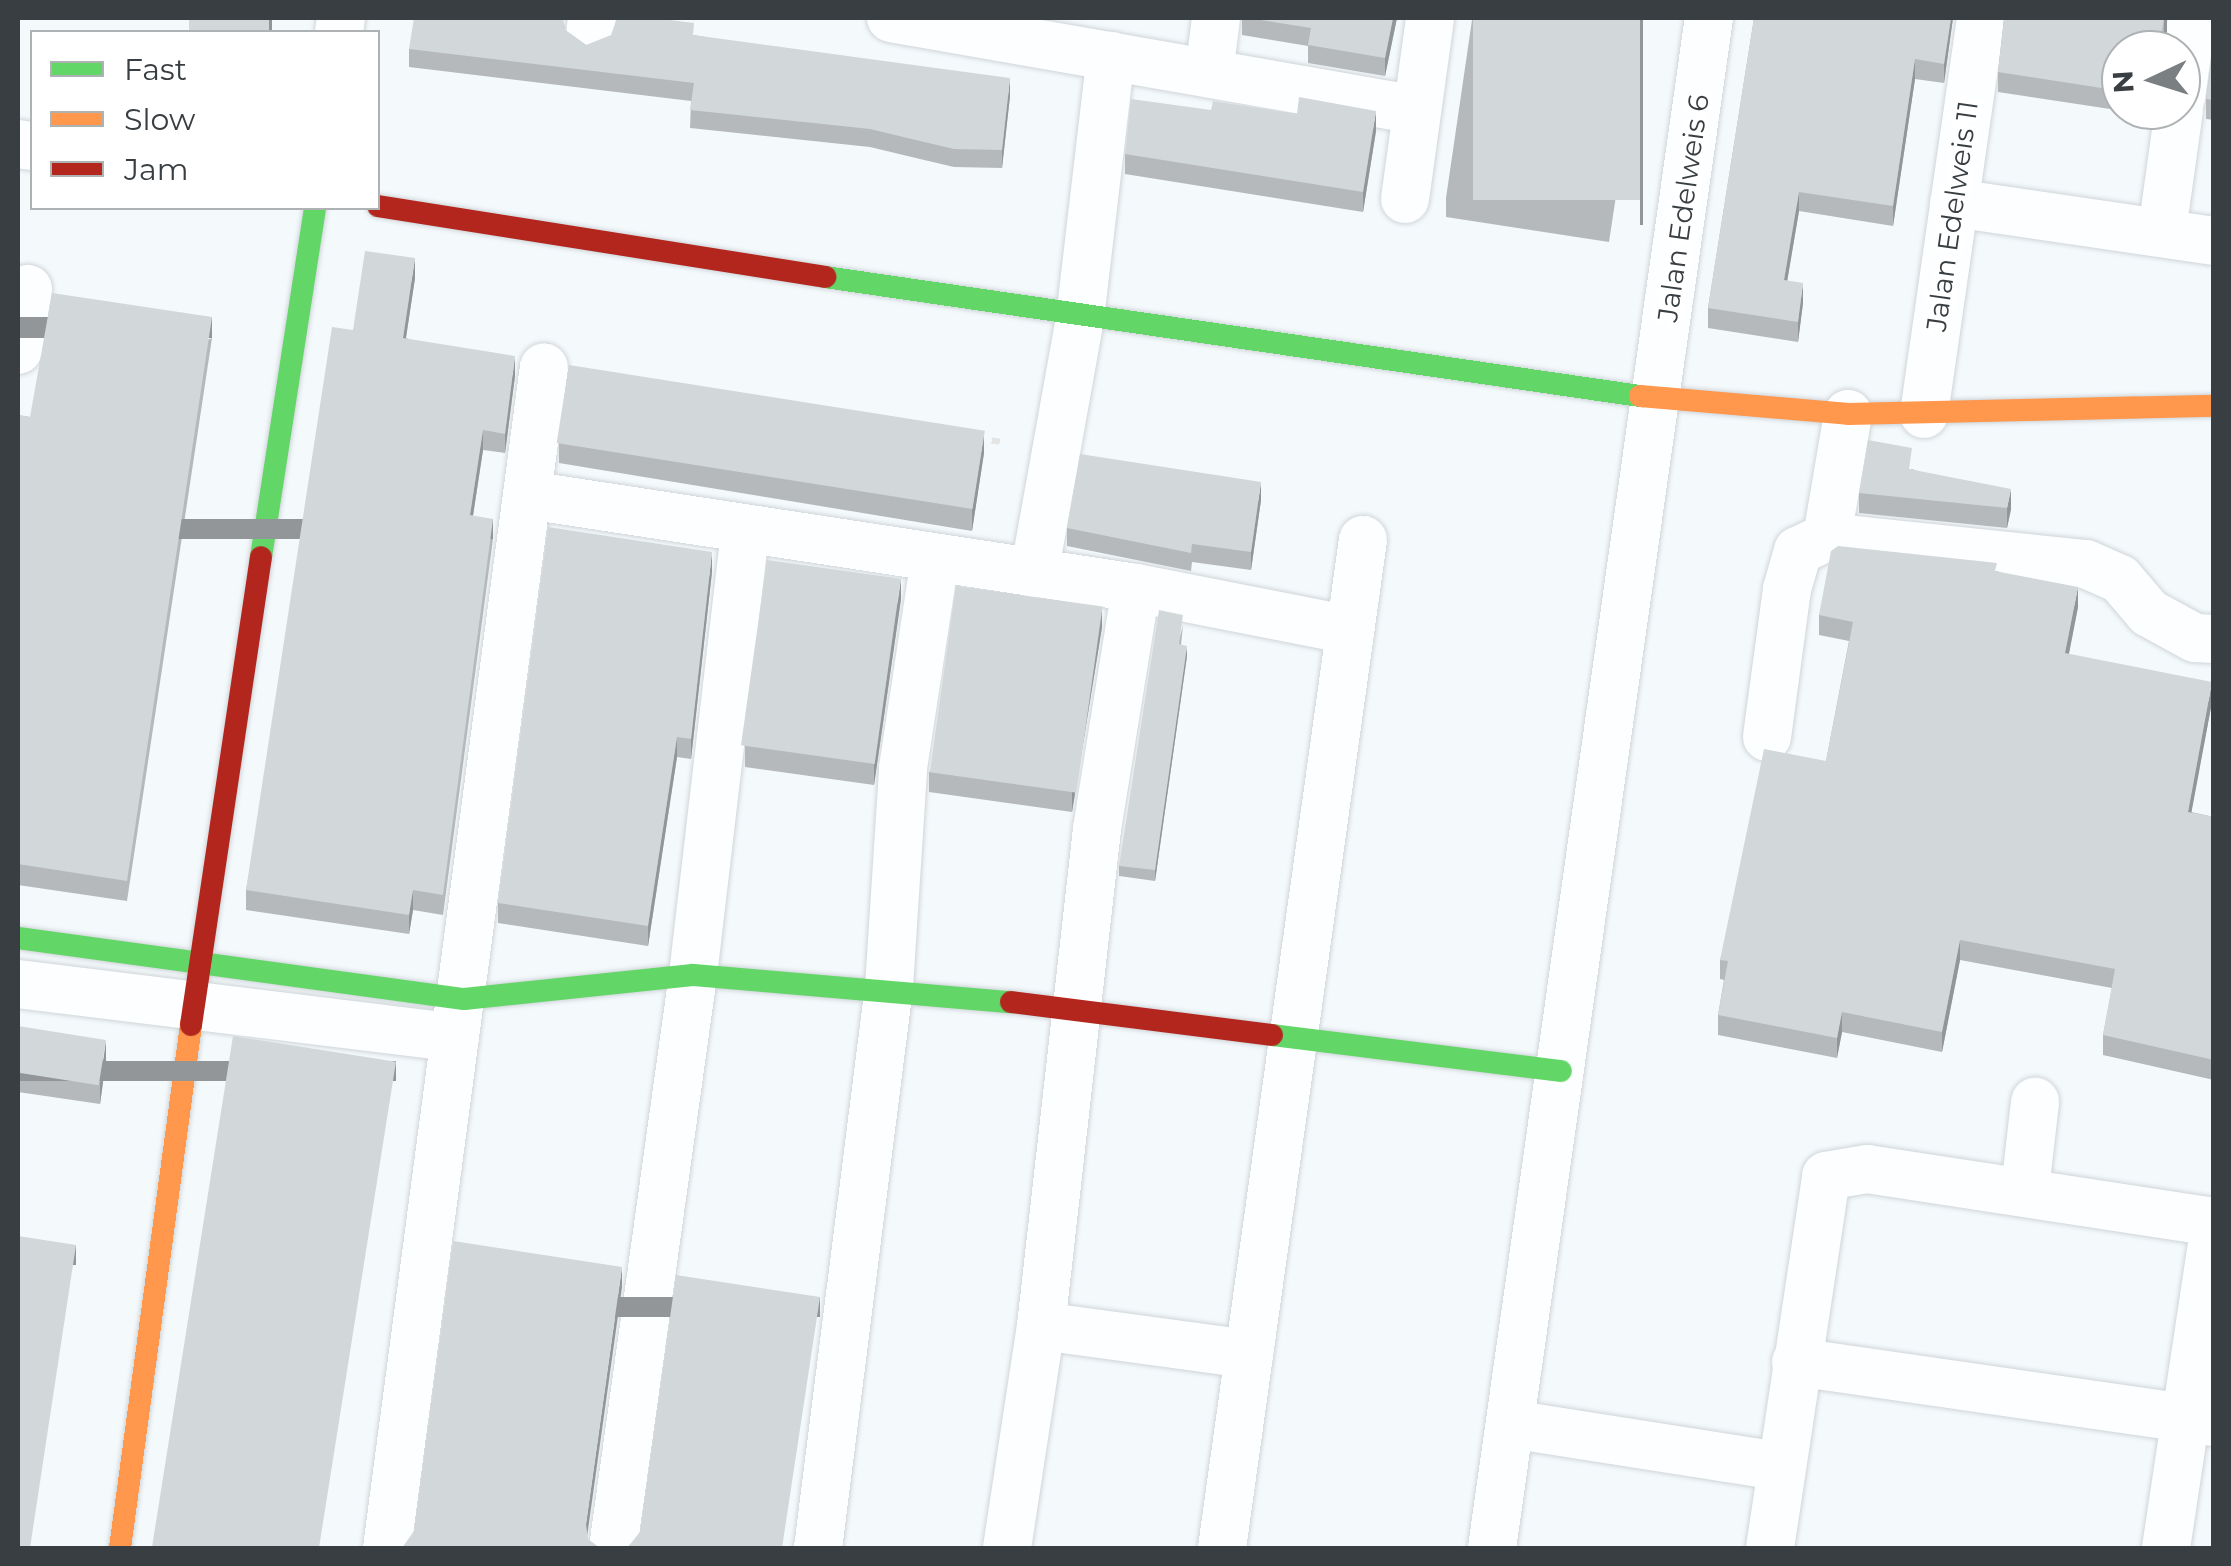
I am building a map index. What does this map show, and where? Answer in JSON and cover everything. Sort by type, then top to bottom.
[{"type":"street","points":[[892,18],[1008,28],[1111,56],[1417,110]]},
{"type":"street","points":[[1209,74],[1216,18]]},
{"type":"street","points":[[1405,199],[1430,18]]},
{"type":"street","name":"Jalan Edelweis 6","points":[[1492,1548],[1658,399],[1709,18]]},
{"type":"street","name":"Jalan Edelweis 11","points":[[1924,414],[1980,18]]},
{"type":"street","points":[[1034,574],[1080,318],[1111,56]]},
{"type":"street","points":[[2162,231],[2176,130]]},
{"type":"street","points":[[1954,202],[2214,241]]},
{"type":"street","points":[[380,206],[1080,318],[1658,399],[1848,414],[2214,406]]},
{"type":"street","points":[[120,1548],[196,984],[314,210]]},
{"type":"street","points":[[18,350],[28,289]]},
{"type":"street","points":[[387,1548],[544,367]]},
{"type":"street","points":[[1827,536],[1848,414]]},
{"type":"street","points":[[528,495],[1136,588],[1350,630]]},
{"type":"street","points":[[613,1548],[694,975],[745,529]]},
{"type":"street","points":[[1767,737],[1798,551],[1827,536],[2086,564],[2120,579],[2149,612],[2195,638],[2214,639]]},
{"type":"street","points":[[1222,1548],[1364,540]]},
{"type":"street","points":[[818,1548],[890,987],[903,768],[936,558]]},
{"type":"street","points":[[1007,1548],[1041,1326],[1097,828],[1136,588]]},
{"type":"street","points":[[18,938],[196,984],[460,1018],[694,975],[890,987],[1561,1071]]},
{"type":"street","points":[[18,984],[196,984]]},
{"type":"street","points":[[2025,1189],[2035,1102]]},
{"type":"street","points":[[1770,1548],[1779,1466],[1826,1176],[1867,1168],[2025,1189],[2214,1222]]},
{"type":"street","points":[[2166,1548],[2200,1420],[2214,1232]]},
{"type":"street","points":[[1041,1326],[1249,1354]]},
{"type":"street","points":[[1796,1362],[2200,1420]]},
{"type":"street","points":[[1510,1424],[1779,1466]]},
{"type":"path","points":[[956,435],[1054,451]]},
{"type":"building","points":[[189,18],[269,18],[269,30],[189,30]]},
{"type":"building","points":[[414,18],[563,18],[565,30],[586,45],[611,35],[617,18],[654,18],[694,23],[693,35],[1010,78],[1002,150],[954,149],[870,129],[690,110],[694,83],[409,49]]},
{"type":"building","points":[[1248,18],[1393,18],[1385,58],[1308,45],[1311,28]]},
{"type":"building","points":[[1473,18],[1640,18],[1640,200],[1473,200]]},
{"type":"building","points":[[1754,18],[1951,18],[1944,64],[1915,59],[1893,206],[1799,192],[1784,280],[1803,283],[1798,322],[1708,308]]},
{"type":"building","points":[[2004,18],[2164,18],[2162,30],[2101,30],[2101,88],[1998,72]]},
{"type":"building","points":[[2214,43],[2214,100],[2206,99]]},
{"type":"building","points":[[1299,97],[1376,111],[1363,192],[1125,154],[1131,99],[1211,110],[1213,101],[1297,114]]},
{"type":"building","points":[[365,251],[415,258],[403,338],[515,356],[505,434],[483,430],[470,515],[493,519],[443,895],[413,890],[409,915],[246,890],[332,327],[353,330]]},
{"type":"building","points":[[52,293],[212,317],[127,881],[18,864],[18,415],[30,417]]},
{"type":"building","points":[[569,365],[985,431],[972,509],[557,443]]},
{"type":"building","points":[[1868,440],[1912,448],[1909,469],[2011,489],[2007,508],[1859,493]]},
{"type":"building","points":[[1080,454],[1261,482],[1251,552],[1192,544],[1191,553],[1067,528]]},
{"type":"building","points":[[548,527],[712,552],[691,739],[677,737],[648,926],[498,903]]},
{"type":"building","points":[[1838,546],[1997,563],[1995,571],[2078,587],[2065,653],[2212,682],[2188,812],[2214,817],[2214,1060],[2103,1035],[2115,969],[1960,940],[1942,1032],[1842,1012],[1837,1038],[1718,1015],[1728,961],[1720,960],[1764,749],[1826,761],[1853,622],[1819,615],[1831,551]]},
{"type":"building","points":[[767,560],[901,579],[875,764],[741,745]]},
{"type":"building","points":[[956,586],[1103,607],[1076,793],[930,772]]},
{"type":"building","points":[[1159,610],[1183,615],[1179,644],[1187,646],[1155,870],[1119,866]]},
{"type":"building","points":[[18,1026],[106,1040],[99,1085],[18,1073]]},
{"type":"building","points":[[233,1036],[396,1062],[319,1548],[152,1548]]},
{"type":"building","points":[[18,1236],[76,1245],[30,1548],[18,1548]]},
{"type":"building","points":[[453,1241],[622,1267],[586,1524],[588,1539],[600,1548],[402,1548],[414,1531]]},
{"type":"building","points":[[676,1275],[820,1297],[782,1548],[627,1548],[640,1532]]},
{"type":"traffic: fast","points":[[261,557],[315,210]]},
{"type":"traffic: fast","points":[[825,277],[1640,396]]},
{"type":"traffic: fast","points":[[18,938],[464,999],[693,975],[1011,1002]]},
{"type":"traffic: fast","points":[[1272,1035],[1561,1071]]},
{"type":"traffic: slow","points":[[1640,396],[1848,414],[2214,406]]},
{"type":"traffic: slow","points":[[120,1548],[191,1025]]},
{"type":"traffic: jam","points":[[380,206],[825,277]]},
{"type":"traffic: jam","points":[[191,1025],[261,557]]},
{"type":"traffic: jam","points":[[1011,1002],[1272,1035]]}]
